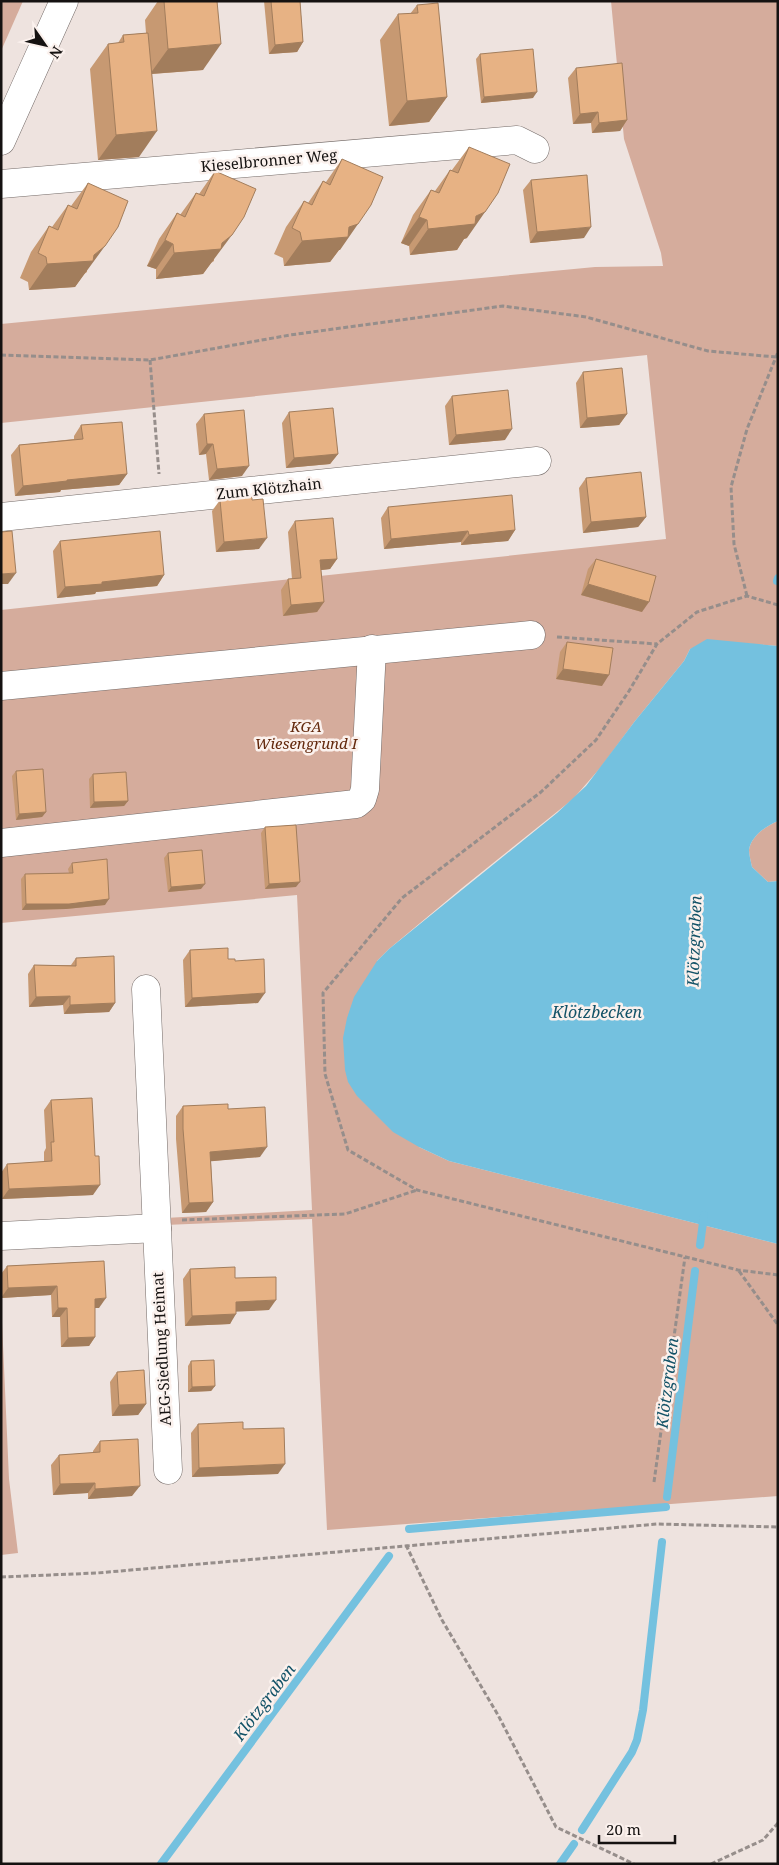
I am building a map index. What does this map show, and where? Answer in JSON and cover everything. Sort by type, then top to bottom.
[{"type":"street","points":[[1,141],[64,1]]},
{"type":"street","name":"Kieselbronner Weg","points":[[1,184],[517,140],[535,149]]},
{"type":"street","name":"Zum Klötzhain","points":[[1,517],[537,461]]},
{"type":"street","points":[[1,686],[531,635]]},
{"type":"street","points":[[1,843],[356,804],[362,799],[365,789],[372,649]]},
{"type":"street","name":"AEG-Siedlung Heimat","points":[[146,988],[168,1470]]},
{"type":"street","points":[[1,1236],[157,1228]]},
{"type":"path","points":[[1,355],[150,360],[290,335],[503,306],[586,317],[708,351],[776,358]]},
{"type":"path","points":[[746,596],[734,544],[732,487],[747,430],[778,352]]},
{"type":"path","points":[[150,360],[161,500]]},
{"type":"path","points":[[778,605],[746,596],[698,612],[657,644],[629,691],[596,740],[541,792],[402,898],[323,993],[325,1074],[348,1150],[417,1190],[738,1270],[778,1275]]},
{"type":"path","points":[[531,635],[657,644]]},
{"type":"path","points":[[157,1228],[165,1221],[345,1214],[417,1190]]},
{"type":"path","points":[[654,1482],[685,1257]]},
{"type":"path","points":[[738,1270],[778,1325]]},
{"type":"path","points":[[1,1577],[97,1573],[658,1524],[778,1527]]},
{"type":"path","points":[[406,1545],[442,1620],[498,1715],[556,1826],[634,1864]]},
{"type":"path","points":[[711,1864],[763,1840],[778,1823]]},
{"type":"green space","points":[[1,1],[23,1],[1,51]]},
{"type":"green space","name":"KGA Wiesengrund I","points":[[611,1],[778,1],[778,646],[726,642],[690,649],[684,661],[635,721],[601,767],[573,799],[462,888],[377,961],[419,1147],[449,1161],[778,1244],[778,1496],[327,1530],[312,1219],[165,1225],[165,1218],[312,1210],[297,895],[1,923],[1,610],[666,539],[647,355],[1,423],[1,324],[595,267],[663,266],[661,253],[624,139]]},
{"type":"green space","points":[[778,821],[778,881],[768,882],[752,867],[749,850],[753,840],[760,832]]},
{"type":"green space","points":[[1,1300],[9,1479],[18,1553],[1,1555]]},
{"type":"water","name":"Klötzbecken","points":[[707,639],[778,646],[778,821],[756,836],[749,850],[752,867],[768,882],[778,881],[778,1244],[449,1161],[393,1132],[357,1096],[348,1082],[345,1070],[343,1038],[347,1018],[354,997],[377,961],[389,949],[557,813],[586,786],[635,721],[684,661],[690,649]]},
{"type":"building","points":[[164,1],[217,1],[221,44],[168,49]]},
{"type":"building","points":[[271,1],[300,1],[303,42],[275,45]]},
{"type":"building","points":[[438,3],[447,97],[407,101],[398,14],[418,13],[417,5]]},
{"type":"building","points":[[148,33],[157,131],[116,135],[108,44],[124,42],[123,35]]},
{"type":"building","points":[[533,49],[537,92],[484,97],[480,54]]},
{"type":"building","points":[[622,63],[627,120],[599,123],[598,112],[580,114],[576,68]]},
{"type":"building","points":[[469,147],[510,164],[498,193],[485,212],[476,216],[475,224],[428,229],[427,220],[419,217],[431,190],[439,193],[450,170],[458,173]]},
{"type":"building","points":[[342,159],[383,177],[371,205],[358,224],[349,227],[348,237],[302,241],[300,232],[292,228],[304,201],[312,205],[323,181],[330,185]]},
{"type":"building","points":[[215,171],[256,189],[244,217],[232,235],[222,243],[221,249],[174,253],[173,244],[165,240],[177,213],[185,217],[196,193],[204,196]]},
{"type":"building","points":[[587,175],[591,227],[537,232],[531,180]]},
{"type":"building","points":[[88,183],[128,201],[118,227],[105,246],[94,255],[93,261],[47,264],[46,257],[38,253],[49,226],[58,230],[68,205],[77,209]]},
{"type":"building","points":[[622,368],[627,414],[587,418],[583,372]]},
{"type":"building","points":[[508,390],[512,429],[456,435],[452,396]]},
{"type":"building","points":[[333,408],[338,454],[294,458],[289,412]]},
{"type":"building","points":[[244,410],[249,466],[217,469],[213,444],[207,444],[204,414]]},
{"type":"building","points":[[122,422],[127,474],[23,486],[19,445],[83,439],[81,425]]},
{"type":"building","points":[[641,472],[646,517],[591,522],[586,478]]},
{"type":"building","points":[[512,495],[515,530],[469,535],[468,531],[391,539],[388,507]]},
{"type":"building","points":[[252,497],[252,500],[263,499],[267,538],[224,542],[220,500]]},
{"type":"building","points":[[333,518],[337,559],[320,560],[324,602],[291,605],[288,579],[301,578],[295,521]]},
{"type":"building","points":[[12,531],[16,573],[1,574],[1,532]]},
{"type":"building","points":[[160,531],[164,575],[65,587],[60,541]]},
{"type":"building","points":[[596,559],[656,576],[649,602],[588,584]]},
{"type":"building","points":[[567,642],[613,648],[609,675],[563,669]]},
{"type":"building","points":[[43,769],[46,812],[19,814],[16,771]]},
{"type":"building","points":[[126,772],[128,801],[94,802],[93,774]]},
{"type":"building","points":[[296,825],[300,882],[269,884],[265,827]]},
{"type":"building","points":[[202,850],[205,884],[171,887],[168,853]]},
{"type":"building","points":[[107,859],[109,899],[69,904],[26,904],[25,874],[73,873],[72,863]]},
{"type":"building","points":[[228,948],[228,959],[235,959],[235,961],[264,959],[265,993],[192,998],[190,950]]},
{"type":"building","points":[[114,956],[115,1003],[70,1005],[70,996],[36,997],[34,965],[76,966],[76,958]]},
{"type":"building","points":[[92,1098],[95,1156],[99,1156],[100,1185],[9,1189],[7,1164],[52,1161],[51,1142],[54,1142],[51,1100]]},
{"type":"building","points":[[228,1104],[228,1109],[265,1107],[267,1147],[210,1152],[213,1202],[189,1203],[183,1106]]},
{"type":"building","points":[[104,1261],[106,1298],[95,1299],[95,1337],[68,1338],[67,1308],[58,1308],[57,1286],[8,1288],[7,1266]]},
{"type":"building","points":[[235,1267],[235,1278],[276,1277],[276,1300],[236,1302],[236,1314],[192,1316],[190,1269]]},
{"type":"building","points":[[214,1360],[215,1386],[192,1387],[191,1361]]},
{"type":"building","points":[[144,1370],[146,1404],[119,1405],[117,1372]]},
{"type":"building","points":[[243,1422],[243,1429],[284,1428],[285,1464],[199,1468],[198,1424]]},
{"type":"building","points":[[138,1439],[140,1486],[95,1489],[95,1483],[60,1484],[59,1455],[100,1452],[100,1441]]},
{"type":"waterway","name":"Klötzgraben","points":[[700,1245],[704,1215]]},
{"type":"waterway","name":"Klötzgraben","points":[[667,1497],[695,1271]]},
{"type":"waterway","name":"Klötzgraben","points":[[409,1529],[666,1507]]},
{"type":"waterway","name":"Klötzgraben","points":[[582,1830],[632,1752],[637,1740],[643,1710],[662,1542]]},
{"type":"waterway","name":"Klötzgraben","points":[[161,1864],[389,1556]]},
{"type":"waterway","name":"Klötzgraben","points":[[560,1864],[574,1844]]}]
